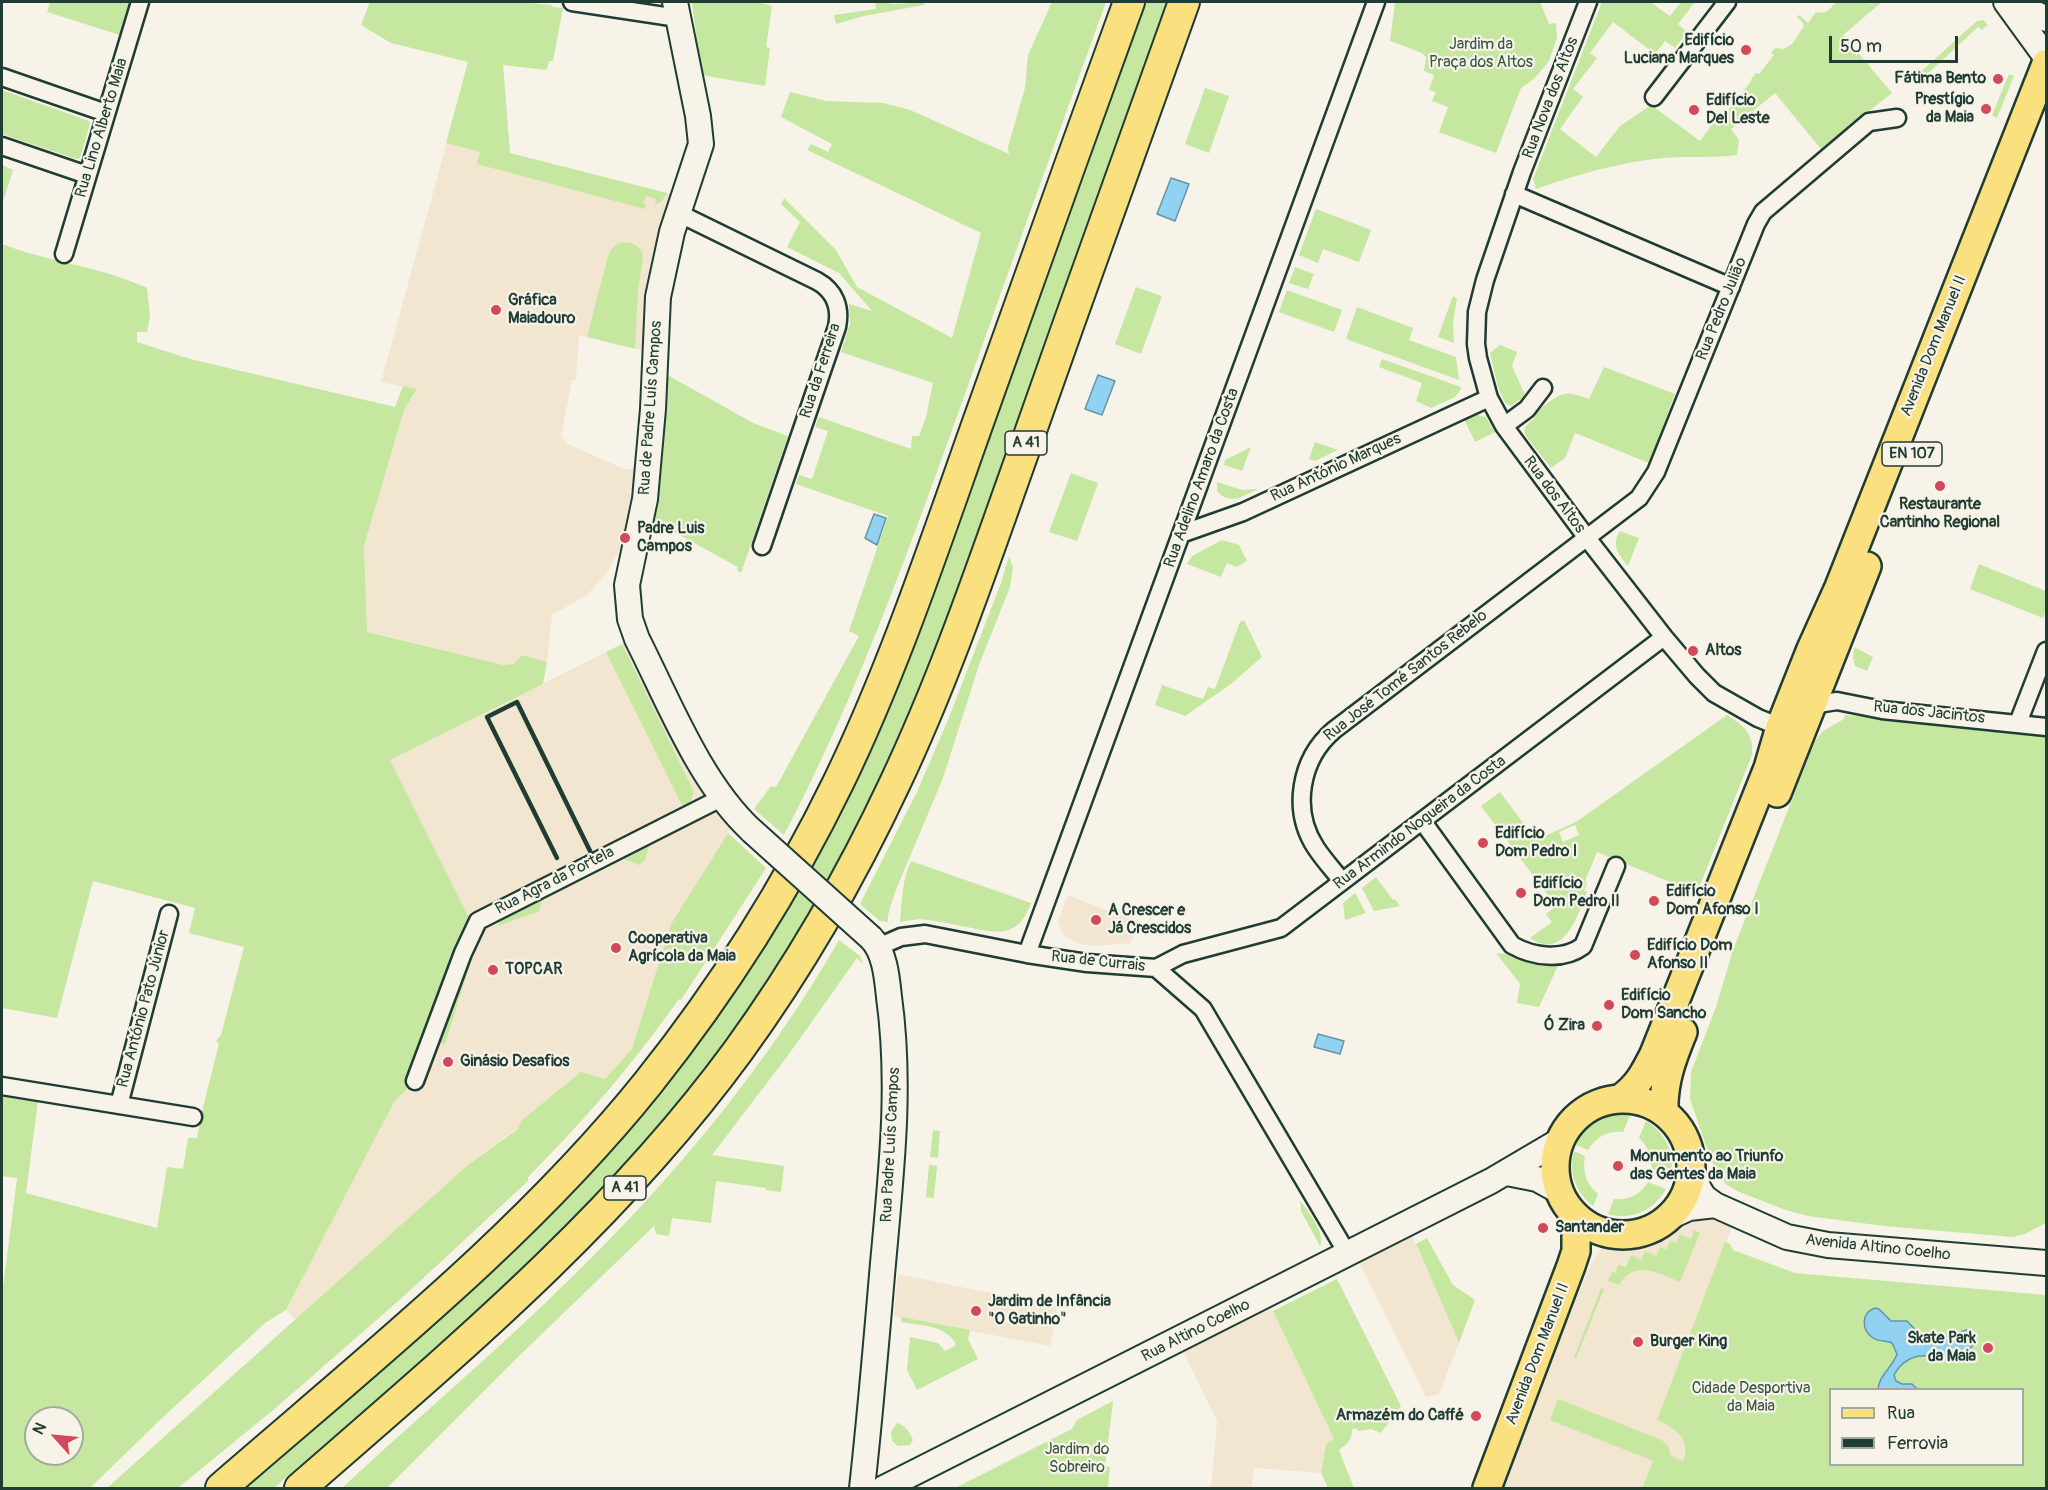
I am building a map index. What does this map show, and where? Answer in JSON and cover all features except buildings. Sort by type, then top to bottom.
[{"type":"highway","points":[[221,1488],[495,1246],[603,1136],[646,1086],[688,1030],[738,959],[777,896],[840,778],[927,568],[1129,2]]},
{"type":"highway","name":"A 41","points":[[301,1488],[513,1300],[621,1192],[677,1130],[735,1054],[777,994],[815,933],[848,876],[896,781],[948,657],[1184,2]]},
{"type":"main road","name":"Avenida Dom Manuel II","points":[[1621,1098],[1640,1081],[1654,1054],[1768,768],[1780,727],[1839,587],[2046,64]]},
{"type":"main road","name":"Avenida Dom Manuel II","points":[[1664,1112],[1664,1092],[1671,1061],[2046,114]]},
{"type":"main road","points":[[1621,1098],[1644,1101],[1664,1112],[1677,1124],[1686,1140],[1690,1157],[1691,1175],[1679,1206],[1656,1227],[1642,1233],[1627,1235],[1611,1234],[1592,1228],[1576,1217],[1558,1191],[1555,1176],[1555,1160],[1559,1141],[1569,1124],[1584,1110],[1602,1102],[1621,1098]]},
{"type":"main road","name":"Avenida Dom Manuel II","points":[[1486,1488],[1573,1259],[1576,1217]]},
{"type":"main road","name":"Avenida Dom Manuel II","points":[[1502,1488],[1585,1271],[1593,1256],[1611,1234]]},
{"type":"street","name":"Rua Lino Alberto Maia","points":[[64,254],[140,2]]},
{"type":"street","points":[[572,2],[676,10]]},
{"type":"street","name":"Rua Adelino Amaro da Costa","points":[[1027,954],[1376,2]]},
{"type":"street","name":"Rua Nova dos Altos","points":[[1514,194],[1588,2]]},
{"type":"street","points":[[1654,97],[1727,2]]},
{"type":"street","points":[[2006,2],[2046,57]]},
{"type":"street","points":[[2014,2],[2046,19]]},
{"type":"street","name":"Rua de Padre Luís Campos","points":[[676,10],[698,116],[701,144],[672,232],[659,294],[653,409],[645,499],[628,570],[627,601],[637,639],[689,742],[721,798]]},
{"type":"street","points":[[2,77],[106,113]]},
{"type":"street","name":"Rua Pedro Julião","points":[[1587,538],[1639,498],[1649,486],[1756,224],[1763,212],[1869,122],[1897,118]]},
{"type":"street","points":[[2,146],[87,175]]},
{"type":"street","points":[[1514,194],[1731,287]]},
{"type":"street","name":"Rua dos Altos","points":[[1514,194],[1485,280],[1477,312],[1476,344],[1489,398],[1504,426],[1587,538],[1696,676],[1714,693],[1758,718],[1780,727]]},
{"type":"street","name":"Rua da Ferreira","points":[[678,213],[817,280],[828,289],[837,305],[839,317],[837,327],[762,546]]},
{"type":"street","points":[[1504,426],[1527,408],[1543,388]]},
{"type":"street","name":"Rua António Marques","points":[[1181,534],[1243,512],[1489,398]]},
{"type":"street","name":"Rua José Tomé Santos Rebelo","points":[[1342,881],[1316,848],[1306,827],[1303,812],[1301,799],[1304,778],[1317,748],[1334,730],[1587,538]]},
{"type":"street","name":"Rua Armindo Nogueira da Costa","points":[[1156,968],[1183,954],[1281,928],[1664,637]]},
{"type":"street","points":[[2018,723],[2046,651]]},
{"type":"street","name":"Rua dos Jacintos","points":[[1812,705],[1837,700],[1882,710],[2046,727]]},
{"type":"street","points":[[1780,727],[1812,705]]},
{"type":"street","points":[[721,798],[752,831],[874,942]]},
{"type":"street","name":"Rua Agra da Portela","points":[[415,1081],[463,953],[478,921],[721,798]]},
{"type":"street","points":[[1423,822],[1512,945],[1533,953],[1560,955],[1583,946],[1616,866]]},
{"type":"street","name":"Rua António Pato Júnior","points":[[119,1105],[169,914]]},
{"type":"street","name":"Rua de Currais","points":[[874,942],[925,934],[1087,963],[1156,968],[1203,1009],[1347,1253]]},
{"type":"street","name":"Rua Padre Luís Campos","points":[[862,1488],[876,1355],[896,1091],[893,1026],[886,974],[874,942]]},
{"type":"street","points":[[2,1086],[193,1117]]},
{"type":"street","name":"Rua Altino Coelho","points":[[884,1488],[1507,1173],[1559,1141]]},
{"type":"street","name":"Avenida Altino Coelho","points":[[1690,1165],[1704,1197],[1715,1205],[1787,1237],[1813,1243],[2046,1263]]},
{"type":"street","points":[[1507,1173],[1537,1179],[1558,1191]]},
{"type":"street","points":[[1669,1217],[1689,1208],[1715,1205]]},
{"type":"shaded area","points":[[469,62],[503,65],[510,153],[682,197],[648,352],[579,335],[576,380],[572,380],[561,436],[566,443],[624,469],[646,470],[644,495],[628,489],[631,496],[623,538],[619,551],[606,574],[587,595],[552,615],[547,662],[522,655],[518,662],[509,666],[367,632],[364,546],[404,410],[417,390],[381,382]]},
{"type":"shaded area","points":[[634,638],[736,820],[671,924],[632,1049],[605,1080],[518,1128],[468,1165],[296,1320],[286,1310],[394,1102],[406,1090],[470,920],[390,760]]},
{"type":"shaded area","name":"A Crescer e Já Crescidos","points":[[1067,895],[1138,922],[1131,943],[1095,946],[1080,944],[1068,938],[1058,923]]},
{"type":"shaded area","points":[[1698,1209],[1733,1224],[1657,1420],[1675,1428],[1681,1435],[1686,1448],[1683,1461],[1657,1450],[1642,1488],[1503,1488],[1579,1292],[1596,1256],[1611,1237],[1639,1237],[1657,1229],[1669,1220]]},
{"type":"shaded area","points":[[1407,1225],[1459,1343],[1439,1394],[1426,1397],[1354,1252]]},
{"type":"shaded area","name":"Jardim de Infância \"O Gatinho\"","points":[[898,1274],[1058,1307],[1050,1346],[894,1316]]},
{"type":"shaded area","points":[[1266,1297],[1334,1439],[1326,1445],[1321,1473],[1254,1468],[1252,1488],[1211,1488],[1217,1421],[1178,1341]]},
{"type":"green space","points":[[50,2],[131,2],[120,35],[47,12]]},
{"type":"green space","points":[[370,2],[518,2],[563,8],[553,61],[549,61],[547,70],[503,65],[510,153],[667,193],[661,202],[655,205],[656,199],[646,196],[643,203],[646,204],[645,209],[477,164],[480,152],[446,143],[468,62],[391,43],[361,25]]},
{"type":"green space","points":[[692,2],[758,2],[772,6],[766,47],[770,48],[765,86],[701,75]]},
{"type":"green space","points":[[875,2],[895,4],[924,2],[924,5],[864,16],[836,24],[834,15],[876,9]]},
{"type":"green space","points":[[1052,2],[1106,2],[904,562],[836,728],[784,835],[754,809],[771,786],[776,787],[859,636],[849,631],[888,516],[796,484],[799,475],[812,479],[828,431],[815,427],[819,417],[911,449],[912,436],[919,436],[926,417],[933,383],[841,352],[850,324],[849,304],[872,311],[839,273],[787,247],[800,222],[781,204],[784,198],[836,250],[857,287],[952,338],[981,233],[807,150],[811,144],[828,152],[832,144],[781,117],[790,92],[826,101],[883,103],[910,110],[1009,154],[1008,147],[1025,88],[1028,55]]},
{"type":"green space","points":[[1146,2],[1167,2],[951,605],[880,778],[832,873],[805,919],[748,1009],[685,1095],[651,1136],[562,1230],[420,1362],[274,1488],[246,1488],[464,1298],[568,1197],[618,1144],[696,1046],[786,912],[838,819],[883,722],[913,648],[956,535]]},
{"type":"green space","name":"Jardim da Praça dos Altos","points":[[1395,2],[1540,2],[1549,24],[1556,23],[1557,38],[1549,61],[1534,79],[1521,88],[1496,153],[1439,132],[1448,107],[1432,101],[1436,92],[1429,90],[1434,75],[1424,71],[1426,57],[1422,53],[1390,41]]},
{"type":"green space","points":[[1602,2],[1650,2],[1670,16],[1681,2],[1695,2],[1678,24],[1687,32],[1675,48],[1665,41],[1655,54],[1613,22],[1590,53],[1597,58],[1573,89],[1583,97],[1560,129],[1596,157],[1620,126],[1651,105],[1700,141],[1723,110],[1727,112],[1756,73],[1759,74],[1774,55],[1771,53],[1775,48],[1784,49],[1792,44],[1804,26],[1797,17],[1799,15],[1808,23],[1816,12],[1825,12],[1836,2],[1870,4],[1882,2],[1843,35],[1892,93],[1821,149],[1775,93],[1731,129],[1739,140],[1737,155],[1663,158],[1630,163],[1583,174],[1536,189],[1533,179]]},
{"type":"green space","points":[[1983,20],[1988,25],[1982,30],[1978,27],[1921,80],[1917,75],[1977,21]]},
{"type":"green space","points":[[2009,74],[2014,76],[1997,118],[1992,115]]},
{"type":"green space","points":[[1205,88],[1229,96],[1209,153],[1185,144]]},
{"type":"green space","points":[[2,90],[89,121],[80,158],[76,159],[2,134]]},
{"type":"green space","points":[[2,165],[13,170],[2,204]]},
{"type":"green space","points":[[1316,209],[1371,230],[1359,262],[1323,249],[1318,263],[1299,255]]},
{"type":"green space","points":[[620,243],[634,245],[640,249],[643,256],[638,291],[635,349],[587,337],[608,256],[612,248]]},
{"type":"green space","points":[[2,244],[112,275],[147,288],[150,316],[147,332],[137,332],[137,342],[190,359],[395,407],[403,386],[417,389],[404,410],[364,546],[367,632],[504,665],[514,664],[522,655],[547,662],[543,684],[390,760],[470,920],[406,1090],[394,1102],[286,1310],[265,1323],[90,1488],[2,1488],[2,1295],[17,1178],[2,1176],[2,1095],[38,1101],[26,1193],[157,1228],[167,1167],[183,1169],[188,1138],[197,1138],[219,1044],[216,1041],[221,1035],[244,947],[189,933],[195,908],[93,881],[57,1018],[2,1008]]},
{"type":"green space","points":[[1295,267],[1314,274],[1308,289],[1289,283]]},
{"type":"green space","points":[[1136,287],[1162,296],[1141,354],[1115,344]]},
{"type":"green space","points":[[1287,290],[1342,310],[1334,332],[1279,312]]},
{"type":"green space","points":[[1453,296],[1457,298],[1453,322],[1454,343],[1438,337]]},
{"type":"green space","points":[[1357,307],[1413,328],[1409,340],[1456,357],[1459,380],[1346,339]]},
{"type":"green space","points":[[1500,345],[1517,352],[1512,366],[1525,395],[1521,402],[1519,400],[1511,406],[1505,403],[1498,387],[1490,353]]},
{"type":"green space","points":[[1382,359],[1461,387],[1461,389],[1455,397],[1431,408],[1416,401],[1422,383],[1379,367]]},
{"type":"green space","points":[[1604,367],[1675,394],[1649,463],[1575,433],[1565,458],[1551,468],[1526,436],[1526,426],[1535,418],[1533,415],[1559,396],[1571,394],[1589,399]]},
{"type":"green space","points":[[664,373],[753,423],[788,436],[741,573],[737,570],[738,567],[654,521],[660,485]]},
{"type":"green space","points":[[1474,414],[1486,417],[1495,432],[1475,442],[1464,419]]},
{"type":"green space","points":[[1315,442],[1338,450],[1315,461],[1309,459]]},
{"type":"green space","points":[[1251,447],[1242,471],[1224,465],[1225,460]]},
{"type":"green space","points":[[1071,473],[1098,483],[1077,541],[1049,532]]},
{"type":"green space","points":[[1217,482],[1242,490],[1258,489],[1232,499],[1222,496],[1217,491]]},
{"type":"green space","points":[[1620,531],[1639,538],[1628,566],[1621,558],[1616,546]]},
{"type":"green space","points":[[1222,540],[1239,545],[1247,561],[1236,567],[1227,563],[1221,577],[1187,564],[1192,556]]},
{"type":"green space","points":[[1009,556],[1013,568],[1010,587],[979,665],[943,778],[895,892],[888,922],[880,921],[860,904],[917,792],[948,720],[1001,583]]},
{"type":"green space","points":[[1979,564],[2046,591],[2046,609],[2043,618],[1970,589]]},
{"type":"green space","points":[[1244,620],[1262,657],[1231,684],[1185,716],[1155,705],[1162,685],[1203,699],[1208,687],[1215,689],[1240,622]]},
{"type":"green space","points":[[622,644],[694,792],[690,803],[683,807],[606,652]]},
{"type":"green space","points":[[1854,647],[1873,657],[1867,671],[1855,666]]},
{"type":"green space","points":[[1727,715],[1747,731],[1751,741],[1752,755],[1697,893],[1597,852],[1585,881],[1587,882],[1584,891],[1587,892],[1574,924],[1560,940],[1552,944],[1542,944],[1530,938],[1552,922],[1546,914],[1556,906],[1481,806],[1500,792],[1536,840],[1576,822]],"holes":[[[1575,825],[1579,835],[1563,842],[1559,832]]]},
{"type":"green space","points":[[1845,715],[1990,726],[2046,737],[2046,1223],[2025,1234],[2012,1237],[1884,1226],[1808,1216],[1739,1192],[1727,1185],[1720,1177],[1711,1160],[1690,1099],[1691,1072],[1716,1007],[1733,950],[1815,741],[1823,731],[1844,719]]},
{"type":"green space","points":[[728,833],[766,868],[681,1000],[679,999],[607,1091],[528,1177],[528,1181],[404,1296],[278,1406],[178,1488],[107,1488],[468,1165],[518,1129],[522,1120],[581,1072],[605,1079],[632,1049],[671,924]]},
{"type":"green space","points":[[650,844],[645,860],[639,865],[621,858]]},
{"type":"green space","points":[[911,861],[1031,903],[1021,922],[1008,930],[982,930],[919,919],[900,922],[904,883]]},
{"type":"green space","points":[[1376,877],[1400,906],[1374,911],[1362,888]]},
{"type":"green space","points":[[1355,893],[1366,913],[1345,920],[1343,903]]},
{"type":"green space","points":[[544,897],[539,911],[498,926],[503,917]]},
{"type":"green space","points":[[839,940],[860,956],[863,964],[857,958],[789,1054],[712,1155],[784,1166],[781,1192],[716,1181],[711,1223],[672,1218],[669,1236],[656,1234],[654,1226],[387,1488],[342,1488],[541,1307],[608,1242],[645,1202],[716,1119],[749,1076],[811,987]]},
{"type":"green space","points":[[1496,953],[1560,961],[1539,1007],[1517,1003],[1520,984]]},
{"type":"green space","points":[[462,969],[468,971],[445,1044],[435,1041]]},
{"type":"green space","points":[[1620,1114],[1630,1115],[1623,1132],[1603,1135],[1588,1150],[1576,1145],[1588,1127],[1606,1117]]},
{"type":"green space","points":[[1646,1121],[1665,1139],[1672,1164],[1669,1182],[1651,1175],[1650,1155],[1639,1138]]},
{"type":"green space","points":[[933,1130],[940,1131],[938,1158],[930,1157]]},
{"type":"green space","points":[[1574,1151],[1585,1156],[1586,1177],[1590,1186],[1598,1194],[1593,1206],[1582,1195],[1575,1182],[1572,1167]]},
{"type":"green space","points":[[929,1165],[937,1166],[934,1198],[926,1197]]},
{"type":"green space","points":[[1648,1182],[1666,1189],[1649,1208],[1634,1215],[1608,1214],[1614,1199],[1634,1196]]},
{"type":"green space","points":[[1300,1201],[1321,1235],[1320,1246],[1301,1211]]},
{"type":"green space","points":[[1694,1230],[1700,1233],[1680,1282],[1647,1270],[1632,1272],[1619,1285],[1608,1281],[1618,1265],[1626,1267],[1631,1255],[1641,1260],[1645,1251],[1656,1256],[1660,1247],[1666,1250],[1670,1241],[1676,1243],[1680,1234],[1691,1239]]},
{"type":"green space","points":[[1427,1238],[1453,1285],[1475,1300],[1459,1343],[1416,1244]]},
{"type":"green space","name":"Cidade Desportiva da Maia","points":[[1725,1242],[1730,1244],[1733,1250],[1795,1273],[2046,1295],[2046,1488],[1642,1488],[1653,1461],[1550,1420],[1558,1399],[1662,1440],[1669,1447],[1670,1455],[1683,1461],[1685,1446],[1683,1440],[1670,1427],[1657,1420]]},
{"type":"green space","points":[[1337,1279],[1401,1406],[1381,1433],[1371,1429],[1359,1431],[1355,1428],[1352,1430],[1349,1442],[1339,1450],[1354,1488],[1328,1488],[1321,1473],[1326,1444],[1334,1439],[1273,1311]]},
{"type":"green space","points":[[1601,1288],[1604,1289],[1576,1359],[1574,1358]]},
{"type":"green space","points":[[901,1317],[970,1330],[968,1339],[978,1359],[917,1390],[907,1370],[910,1337],[938,1343],[945,1351],[956,1345],[946,1333],[924,1325],[901,1322]]},
{"type":"green space","name":"Jardim do Sobreiro","points":[[1113,1401],[1105,1466],[1110,1467],[1108,1488],[955,1488],[1072,1429],[1077,1420]]},
{"type":"green space","points":[[897,1423],[905,1427],[910,1434],[913,1440],[910,1445],[898,1446],[892,1441],[891,1432]]},
{"type":"water","points":[[1171,178],[1189,184],[1175,221],[1157,214]]},
{"type":"water","points":[[1098,375],[1115,381],[1102,415],[1085,409]]},
{"type":"water","points":[[874,514],[886,518],[877,545],[865,538]]},
{"type":"water","points":[[1318,1034],[1344,1041],[1340,1054],[1314,1047]]},
{"type":"water","points":[[1879,1309],[1891,1321],[1907,1321],[1924,1339],[1935,1340],[1967,1330],[1974,1335],[1975,1341],[1968,1351],[1958,1356],[1914,1357],[1903,1363],[1894,1375],[1896,1381],[1902,1384],[1912,1384],[1916,1388],[1878,1388],[1881,1379],[1897,1354],[1892,1343],[1875,1339],[1866,1331],[1864,1322],[1870,1310]]},
{"type":"railway","points":[[557,858],[487,717],[517,702],[591,853]]},
{"type":"place","name":"Edifício Luciana Marques","points":[[1746,50]]},
{"type":"place","name":"Fátima Bento","points":[[1998,79]]},
{"type":"place","name":"Prestígio da Maia","points":[[1986,109]]},
{"type":"place","name":"Edifício Del Leste","points":[[1694,110]]},
{"type":"place","name":"Gráfica Maiadouro","points":[[496,310]]},
{"type":"place","name":"Restaurante Cantinho Regional","points":[[1940,486]]},
{"type":"place","name":"Padre Luis Campos","points":[[625,538]]},
{"type":"place","name":"Altos","points":[[1693,651]]},
{"type":"place","name":"Edifício Dom Pedro I","points":[[1483,843]]},
{"type":"place","name":"Edifício Dom Pedro II","points":[[1521,893]]},
{"type":"place","name":"Edifício Dom Afonso I","points":[[1654,901]]},
{"type":"place","name":"A Crescer e Já Crescidos","points":[[1096,920]]},
{"type":"place","name":"Cooperativa Agrícola da Maia","points":[[616,948]]},
{"type":"place","name":"Edifício Dom Afonso II","points":[[1635,955]]},
{"type":"place","name":"TOPCAR","points":[[493,970]]},
{"type":"place","name":"Edifício Dom Sancho","points":[[1609,1005]]},
{"type":"place","name":"Ó Zira","points":[[1597,1026]]},
{"type":"place","name":"Ginásio Desafios","points":[[448,1062]]},
{"type":"place","name":"Monumento ao Triunfo das Gentes da Maia","points":[[1618,1166]]},
{"type":"place","name":"Santander","points":[[1543,1228]]},
{"type":"place","name":"Jardim de Infância \"O Gatinho\"","points":[[976,1311]]},
{"type":"place","name":"Burger King","points":[[1638,1342]]},
{"type":"place","name":"Skate Park da Maia","points":[[1988,1348]]},
{"type":"place","name":"Armazém do Caffé","points":[[1476,1416]]}]
